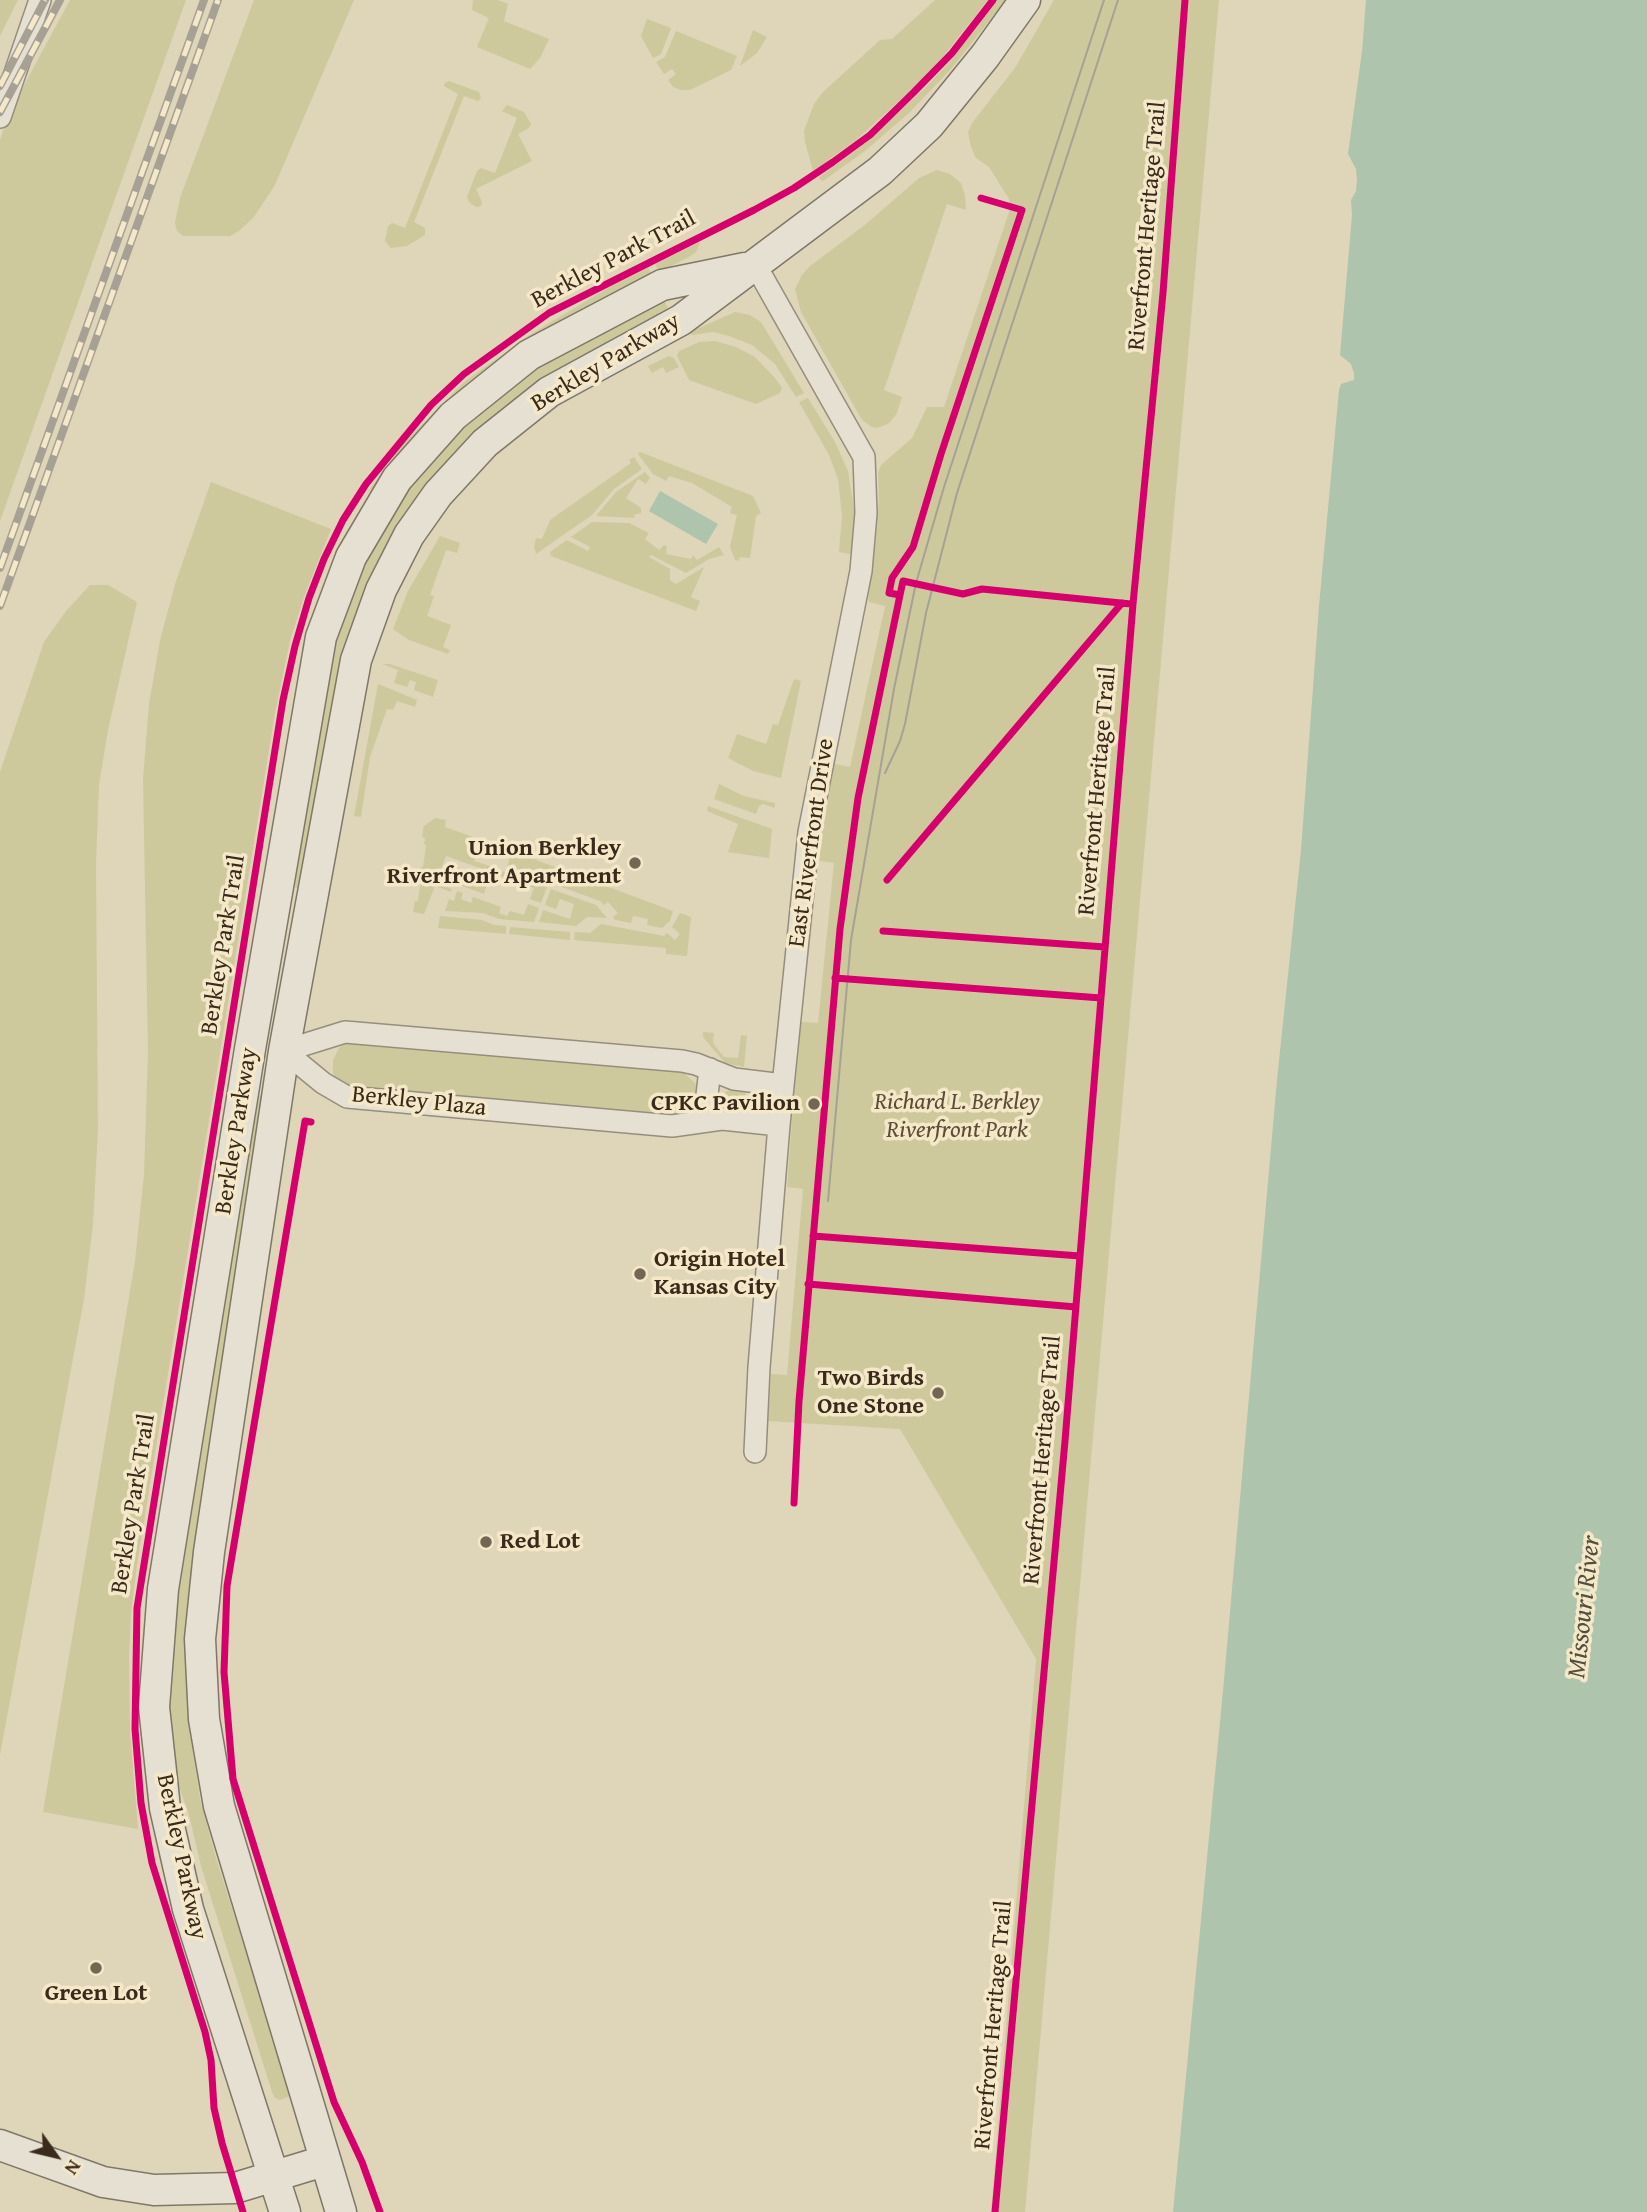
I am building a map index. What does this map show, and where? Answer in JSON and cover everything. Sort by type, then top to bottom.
[{"type":"main road","name":"Berkley Parkway","points":[[341,2212],[219,1807],[204,1719],[201,1639],[209,1552],[284,1051],[356,660],[381,590],[409,534],[438,494],[485,443],[549,391],[681,320],[880,171],[929,125],[969,77],[1025,0]]},
{"type":"main road","name":"Berkley Parkway","points":[[285,2212],[188,1909],[165,1808],[155,1707],[163,1589],[250,1049],[321,637],[351,557],[397,479],[453,416],[529,355],[662,285],[755,265]]},
{"type":"main road","points":[[0,2145],[103,2182],[154,2190],[235,2189],[324,2161]]},
{"type":"street","points":[[0,117],[40,0]]},
{"type":"street","name":"East Riverfront Drive","points":[[755,265],[858,444],[864,457],[866,477],[861,571],[809,832],[779,1125],[759,1367],[755,1452]]},
{"type":"street","points":[[250,1049],[284,1051],[345,1032],[682,1060],[734,1079],[783,1085]]},
{"type":"street","name":"Berkley Plaza","points":[[284,1051],[323,1083],[347,1097],[672,1126],[722,1119],[779,1125]]},
{"type":"street","points":[[704,1121],[710,1069]]},
{"type":"green space","points":[[0,0],[18,0],[0,36]]},
{"type":"green space","points":[[70,0],[186,0],[0,521],[0,140],[9,113]]},
{"type":"green space","points":[[254,0],[354,0],[275,185],[254,217],[230,236],[183,236],[177,231],[175,223],[180,198]]},
{"type":"green space","points":[[473,0],[498,0],[508,4],[504,21],[549,39],[540,58],[530,69],[477,47],[489,18],[472,10]]},
{"type":"green space","points":[[935,0],[988,0],[919,83],[855,141],[813,171],[804,131],[814,104],[822,93],[880,40],[892,39]]},
{"type":"green space","points":[[998,0],[1006,0],[951,69],[909,113],[865,151],[823,181],[818,178],[862,146],[926,87],[948,64]]},
{"type":"green space","name":"Richard L. Berkley Riverfront Park","points":[[1054,0],[1219,0],[1025,2212],[991,2212],[1036,1659],[900,1429],[768,1421],[771,1374],[787,1375],[803,1189],[787,1187],[799,1025],[802,1022],[818,1023],[834,863],[820,861],[818,857],[832,767],[835,764],[850,767],[885,606],[869,602],[868,598],[879,499],[878,473],[881,465],[912,438],[927,407],[944,407],[1009,212],[1009,199],[989,167],[976,158],[968,132],[972,123],[1015,68]]},
{"type":"green space","points":[[647,19],[671,28],[661,54],[653,58],[641,36]]},
{"type":"green space","points":[[753,30],[767,37],[757,53],[740,66]]},
{"type":"green space","points":[[676,31],[737,56],[731,70],[690,90],[673,87],[668,80],[676,74],[672,69],[664,74],[656,62],[665,57]]},
{"type":"green space","points":[[449,81],[479,92],[481,98],[478,101],[464,96],[414,222],[425,228],[425,235],[407,246],[391,248],[385,241],[388,226],[392,223],[405,228],[458,94],[444,86]]},
{"type":"green space","points":[[507,105],[524,112],[531,124],[518,134],[532,161],[476,189],[482,202],[481,206],[476,207],[467,197],[477,171],[481,168],[495,173],[517,118],[502,111]]},
{"type":"green space","points":[[937,170],[950,174],[961,183],[966,210],[947,204],[884,390],[902,397],[896,415],[888,424],[872,427],[862,420],[801,312],[795,289],[810,266],[866,224],[919,178]]},
{"type":"green space","points":[[700,242],[696,252],[659,272],[655,264]]},
{"type":"green space","points":[[648,268],[653,276],[367,493],[402,445],[464,382],[531,334],[608,288]]},
{"type":"green space","points":[[664,300],[670,312],[549,375],[492,417],[433,478],[396,531],[362,597],[342,660],[335,687],[302,889],[295,887],[300,819],[328,656],[360,569],[404,494],[445,443],[483,406],[542,363]]},
{"type":"green space","points":[[735,312],[750,315],[761,322],[804,393],[796,397],[775,364],[752,345],[713,332],[692,335],[690,332]]},
{"type":"green space","points":[[715,341],[736,347],[755,357],[782,388],[780,393],[756,404],[689,380],[677,356],[679,351],[699,342]]},
{"type":"green space","points":[[669,356],[674,358],[679,367],[666,373],[663,367],[652,373],[648,366]]},
{"type":"green space","points":[[808,398],[835,442],[848,471],[855,516],[851,554],[839,552],[842,515],[838,479],[829,455],[799,402]]},
{"type":"green space","points":[[640,452],[753,496],[761,513],[756,516],[750,558],[740,557],[738,561],[735,560],[730,547],[737,515],[730,513],[732,507],[692,483],[669,476],[666,481],[653,474],[638,454]]},
{"type":"green space","points":[[634,457],[642,469],[614,489],[592,515],[536,554],[536,538],[542,539],[550,520],[631,463],[629,460]]},
{"type":"green space","points":[[645,472],[650,478],[646,484],[638,479],[626,498],[641,508],[641,513],[634,515],[635,518],[596,516],[616,492]]},
{"type":"green space","points":[[211,482],[331,529],[290,641],[275,713],[137,1565],[129,1656],[130,1731],[138,1829],[43,1812],[135,1261],[144,1175],[148,1053],[143,779],[149,704],[160,640],[176,581]]},
{"type":"green space","points":[[592,522],[629,523],[649,533],[645,539],[659,550],[664,545],[667,547],[666,554],[691,559],[693,555],[697,560],[719,547],[724,555],[709,559],[686,573],[651,555],[649,557],[670,569],[670,580],[676,584],[704,567],[691,597],[700,601],[696,611],[551,556],[550,552],[567,540],[588,551],[590,547],[571,537]]},
{"type":"green space","points":[[440,536],[460,543],[457,553],[446,550],[430,595],[434,596],[427,616],[451,625],[443,647],[450,650],[448,654],[409,640],[393,629],[408,591]]},
{"type":"green space","points":[[90,585],[108,585],[137,602],[108,730],[99,785],[96,863],[98,1129],[93,1224],[84,1299],[0,1755],[0,772],[44,642],[66,611]]},
{"type":"green space","points":[[382,664],[390,664],[438,680],[433,697],[414,690],[416,682],[410,680],[407,687],[394,683],[398,670]]},
{"type":"green space","points":[[794,679],[801,681],[781,778],[753,771],[728,758],[737,734],[766,744],[773,724],[778,725]]},
{"type":"green space","points":[[378,684],[417,700],[415,707],[397,701],[393,710],[387,709],[370,757],[361,817],[354,816]]},
{"type":"green space","points":[[719,784],[744,796],[775,803],[775,808],[763,804],[759,806],[756,814],[714,799]]},
{"type":"green space","points":[[708,806],[772,829],[769,858],[728,852],[738,824],[707,811]]},
{"type":"green space","points":[[435,818],[446,820],[445,827],[481,840],[474,861],[493,867],[491,872],[446,856],[436,883],[452,889],[451,892],[435,886],[424,914],[413,912],[415,901],[418,901],[420,867],[423,867],[426,845],[425,838],[422,837],[424,826]]},
{"type":"green space","points":[[512,851],[673,911],[670,921],[662,928],[647,925],[648,919],[633,916],[631,923],[615,920],[613,917],[618,913],[608,902],[604,905],[600,901],[507,867]]},
{"type":"green space","points":[[451,865],[489,878],[484,894],[446,880]]},
{"type":"green space","points":[[498,870],[547,887],[541,903],[530,899],[534,888],[496,874]]},
{"type":"green space","points":[[551,889],[596,905],[607,918],[587,917],[576,926],[539,922],[543,910],[570,919],[574,904],[560,899],[556,909],[545,905]]},
{"type":"green space","points":[[457,891],[463,893],[461,899],[471,903],[473,897],[501,907],[499,913],[507,916],[510,911],[524,915],[528,904],[539,908],[534,922],[499,919],[483,913],[445,911],[449,899],[454,901]]},
{"type":"green space","points":[[680,913],[691,917],[687,956],[666,954],[666,948],[574,940],[575,932],[590,933],[601,924],[664,936],[667,933],[675,940],[680,934],[672,927]]},
{"type":"green space","points":[[440,916],[482,920],[506,926],[506,934],[438,928]]},
{"type":"green space","points":[[510,927],[570,932],[570,940],[509,934]]},
{"type":"green space","points":[[703,1032],[714,1033],[713,1043],[724,1057],[738,1058],[741,1035],[747,1036],[744,1067],[725,1063],[703,1037]]},
{"type":"green space","points":[[356,1040],[682,1071],[697,1085],[695,1105],[684,1117],[348,1089],[336,1080],[333,1060],[339,1048]]},
{"type":"green space","points":[[733,1088],[746,1089],[743,1111],[729,1109],[723,1104],[725,1092]]},
{"type":"green space","points":[[260,1095],[268,1095],[191,1574],[186,1669],[188,1719],[200,1798],[215,1855],[290,2090],[290,2096],[280,2100],[275,2098],[272,2092],[176,1778],[171,1757],[169,1696],[175,1597],[255,1107]]},
{"type":"water","name":"Missouri River","points":[[1366,0],[1647,0],[1647,2212],[1173,2212],[1223,1691],[1277,1080],[1301,850],[1319,606],[1339,390],[1341,384],[1354,380],[1351,364],[1340,355],[1351,200],[1356,191],[1357,180],[1356,169],[1348,154]]},
{"type":"water","points":[[660,491],[718,524],[706,544],[649,511]]},
{"type":"tram line","points":[[828,1201],[851,940],[894,689],[916,583],[944,487],[1104,0]]},
{"type":"tram line","points":[[885,773],[905,724],[926,613],[957,493],[1118,0]]},
{"type":"railway","points":[[0,86],[45,0]]},
{"type":"railway","points":[[0,112],[60,0]]},
{"type":"railway","points":[[0,568],[204,0]]},
{"type":"railway","points":[[0,606],[218,0]]},
{"type":"cycle path","name":"Berkley Park Trail","points":[[243,2212],[214,2108],[211,2060],[205,2032],[152,1863],[141,1803],[135,1729],[137,1608],[283,700],[309,598],[343,520],[366,484],[431,405],[464,374],[549,313],[754,210],[833,162],[870,135],[914,92],[952,53],[993,0]]},
{"type":"cycle path","name":"Riverfront Heritage Trail","points":[[995,2212],[1065,1441],[1133,604],[1163,293],[1185,0]]},
{"type":"cycle path","points":[[794,1503],[799,1401],[840,929],[858,798],[900,595],[889,593],[892,578],[913,547],[1022,210],[981,198]]},
{"type":"cycle path","points":[[900,595],[903,581],[963,594],[982,589],[1131,604]]},
{"type":"cycle path","points":[[887,880],[1122,603]]},
{"type":"cycle path","points":[[883,931],[1105,947]]},
{"type":"cycle path","points":[[835,978],[1101,998]]},
{"type":"cycle path","points":[[311,1122],[305,1121],[227,1586],[224,1672],[233,1779],[334,2102],[362,2162],[380,2212]]},
{"type":"cycle path","points":[[813,1236],[1080,1256]]},
{"type":"cycle path","points":[[808,1284],[1076,1307]]},
{"type":"place","name":"Union Berkley Riverfront Apartment","points":[[635,863]]},
{"type":"place","name":"CPKC Pavilion","points":[[814,1104]]},
{"type":"place","name":"Origin Hotel Kansas City","points":[[640,1274]]},
{"type":"place","name":"Two Birds One Stone","points":[[938,1393]]},
{"type":"place","name":"Red Lot","points":[[486,1542]]},
{"type":"place","name":"Green Lot","points":[[96,1968]]}]
